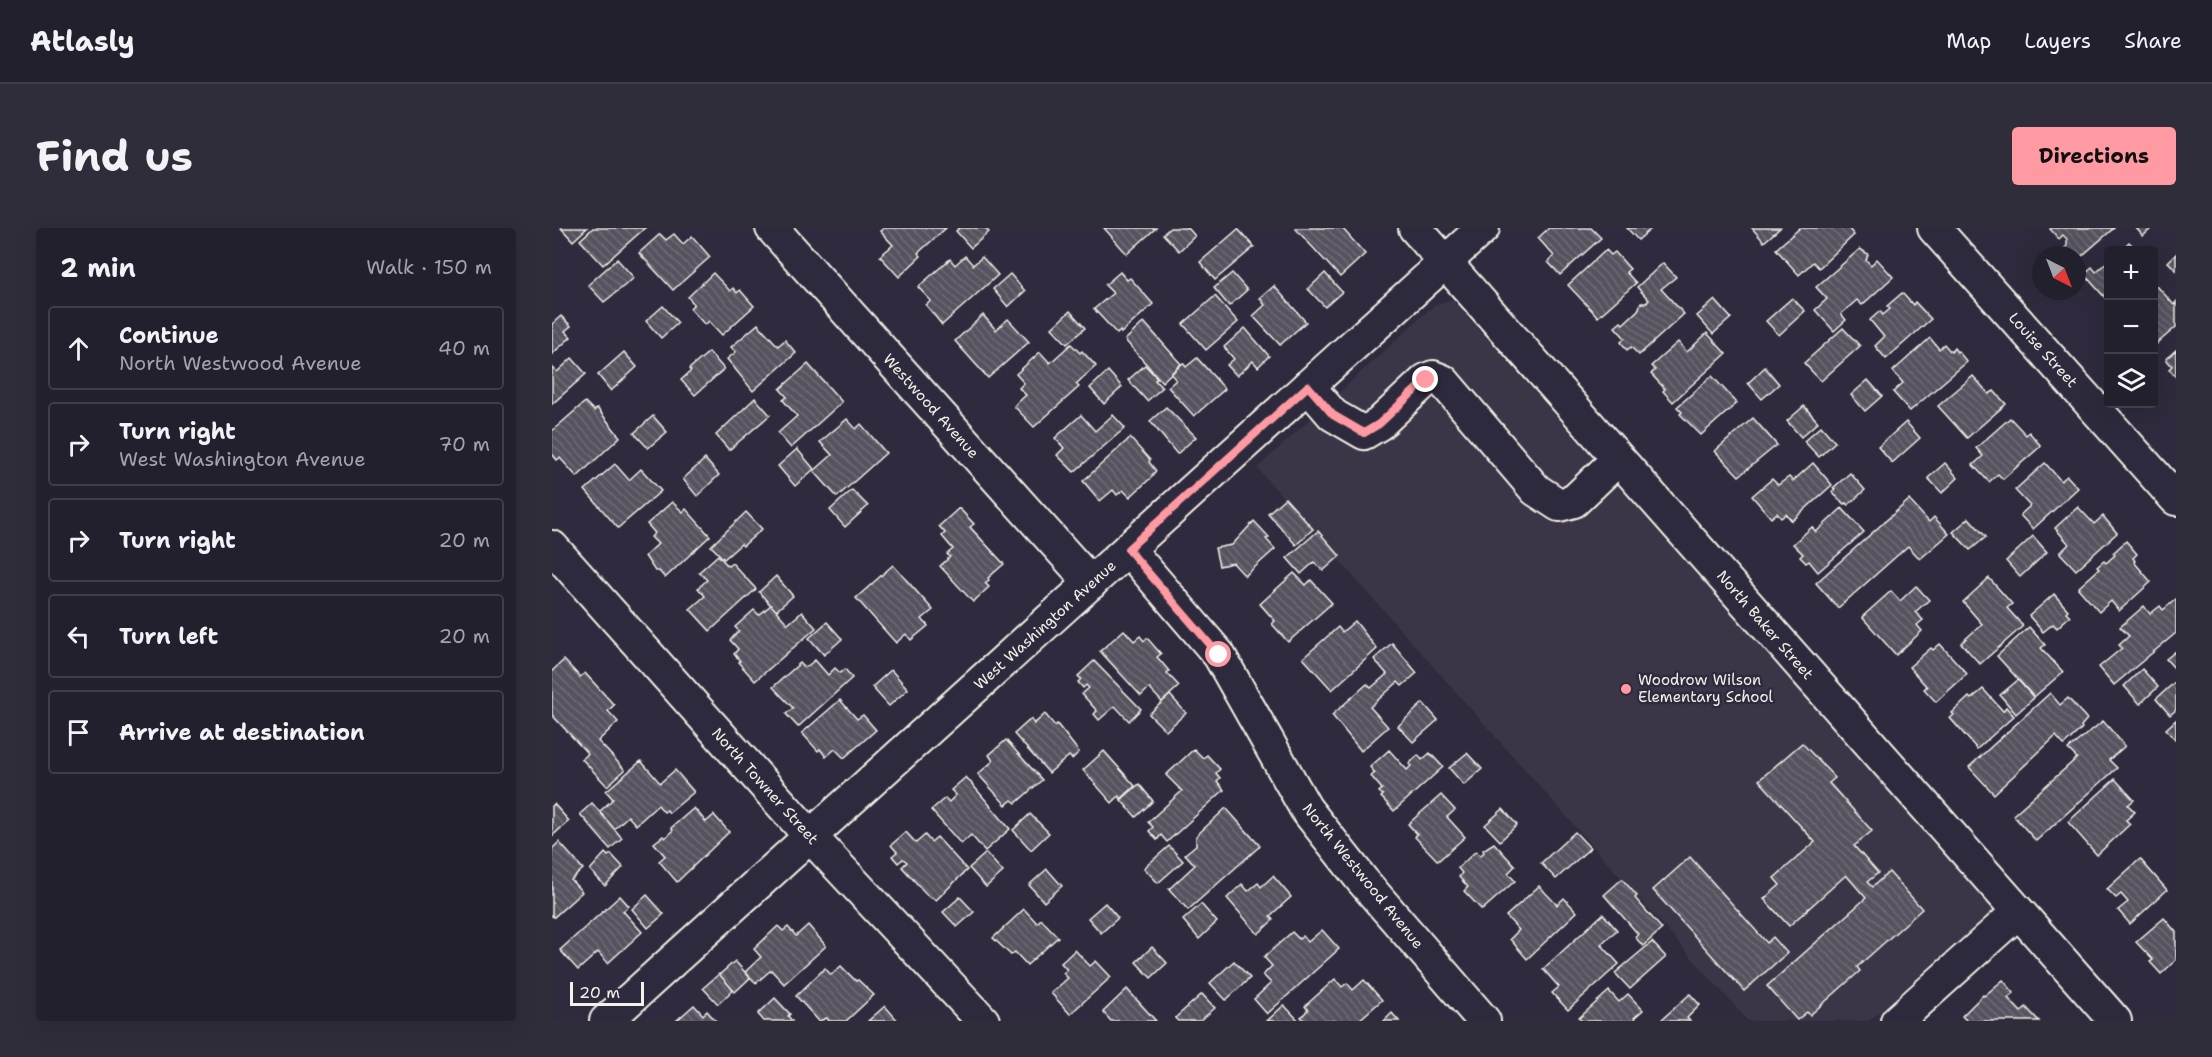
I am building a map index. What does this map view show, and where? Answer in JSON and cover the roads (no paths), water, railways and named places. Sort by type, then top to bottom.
[{"type":"street","name":"Westwood Avenue","points":[[772,228],[1090,583]]},
{"type":"street","name":"North Baker Street","points":[[1415,228],[2115,1021]]},
{"type":"street","name":"West Washington Avenue","points":[[606,1021],[1483,228]]},
{"type":"street","name":"Louise Street","points":[[1934,228],[2176,499]]},
{"type":"street","points":[[1308,386],[1333,415],[1364,433],[1379,424],[1426,380],[1433,377],[1443,381],[1536,490],[1559,505],[1574,501],[1618,459]]},
{"type":"street","name":"North Towner Street","points":[[552,547],[810,836],[983,1021]]},
{"type":"street","name":"North Westwood Avenue","points":[[1128,549],[1219,655],[1306,809],[1362,880],[1484,1021]]},
{"type":"street","points":[[1897,1021],[2018,912]]},
{"type":"place","name":"Woodrow Wilson Elementary School","points":[[1626,689]]}]
